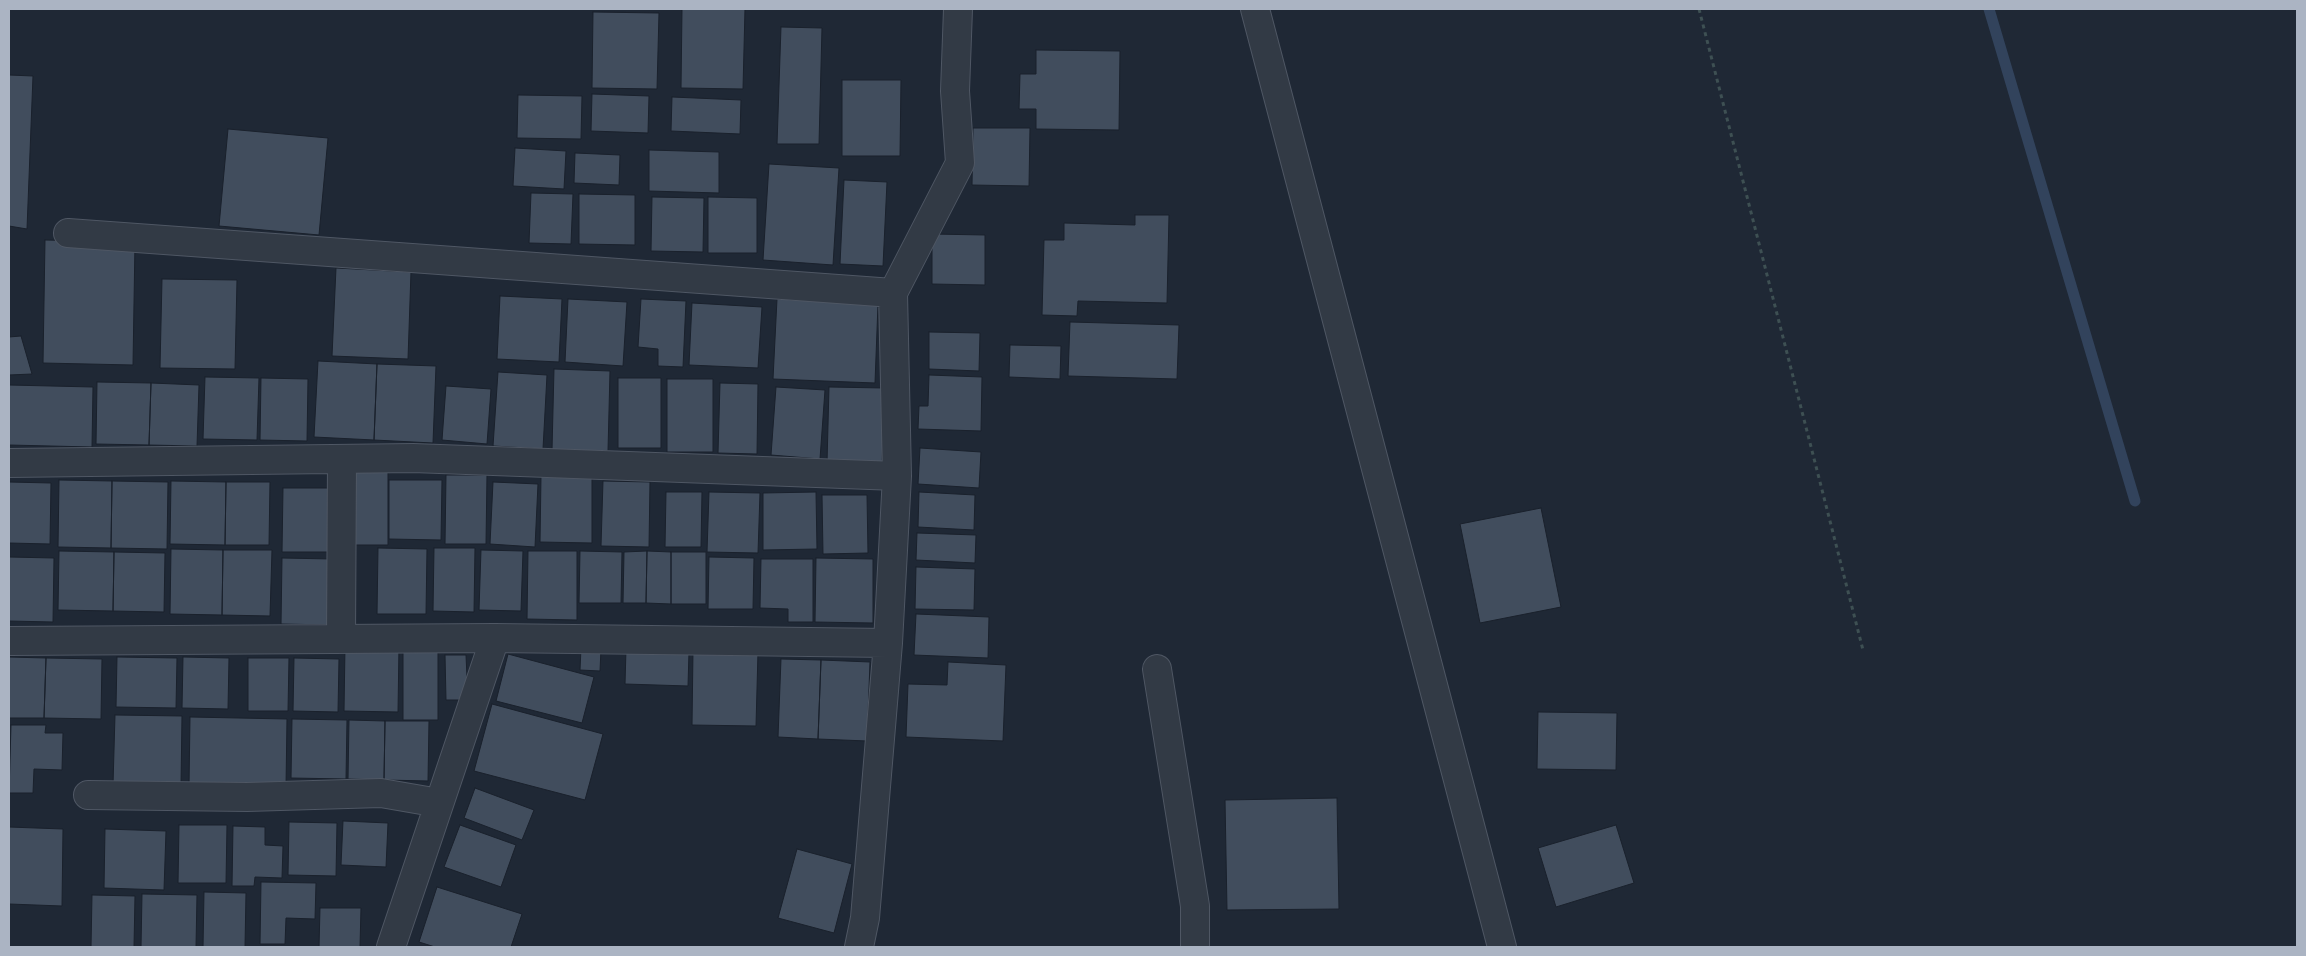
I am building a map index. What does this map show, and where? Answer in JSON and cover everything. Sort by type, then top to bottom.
[{"type":"street","points":[[858,947],[865,918],[888,643],[897,476],[893,293],[960,163],[955,90],[958,9]]},
{"type":"street","points":[[1255,9],[1502,947]]},
{"type":"street","points":[[68,233],[893,293]]},
{"type":"street","points":[[9,463],[423,458],[897,476]]},
{"type":"street","points":[[342,459],[342,639]]},
{"type":"street","points":[[9,641],[495,638],[888,643]]},
{"type":"street","points":[[391,947],[495,638]]},
{"type":"street","points":[[1157,669],[1195,906],[1195,947]]},
{"type":"street","points":[[88,795],[247,797],[381,793],[440,803]]},
{"type":"path","points":[[1699,9],[1863,650]]},
{"type":"building","points":[[682,9],[745,9],[743,89],[681,88]]},
{"type":"building","points":[[593,12],[659,13],[657,89],[592,88]]},
{"type":"building","points":[[781,27],[822,28],[819,144],[777,144]]},
{"type":"building","points":[[1036,50],[1120,51],[1119,130],[1036,129],[1036,109],[1019,109],[1020,74],[1036,74]]},
{"type":"building","points":[[9,75],[33,76],[27,229],[9,226]]},
{"type":"building","points":[[842,80],[901,80],[900,156],[842,156]]},
{"type":"building","points":[[592,94],[649,96],[648,133],[591,131]]},
{"type":"building","points":[[518,95],[582,96],[581,139],[517,138]]},
{"type":"building","points":[[672,97],[741,100],[740,134],[671,131]]},
{"type":"building","points":[[973,128],[1030,128],[1029,186],[972,185]]},
{"type":"building","points":[[228,129],[328,138],[319,235],[219,226]]},
{"type":"building","points":[[515,148],[566,151],[564,189],[513,186]]},
{"type":"building","points":[[649,150],[719,152],[719,193],[649,191]]},
{"type":"building","points":[[575,153],[620,155],[619,185],[574,183]]},
{"type":"building","points":[[769,164],[839,168],[833,265],[763,260]]},
{"type":"building","points":[[844,180],[887,182],[883,266],[840,264]]},
{"type":"building","points":[[531,193],[573,194],[571,244],[529,243]]},
{"type":"building","points":[[579,194],[635,195],[635,245],[579,244]]},
{"type":"building","points":[[652,197],[704,198],[703,252],[651,251]]},
{"type":"building","points":[[708,197],[757,198],[757,253],[708,253]]},
{"type":"building","points":[[1135,215],[1169,215],[1167,303],[1078,301],[1077,316],[1042,315],[1044,240],[1064,240],[1064,223],[1135,225]]},
{"type":"building","points":[[932,234],[985,235],[985,285],[932,284]]},
{"type":"building","points":[[45,240],[135,242],[133,365],[43,363]]},
{"type":"building","points":[[336,268],[411,272],[408,359],[332,356]]},
{"type":"building","points":[[162,279],[237,280],[235,369],[160,368]]},
{"type":"building","points":[[500,296],[562,299],[559,362],[497,359]]},
{"type":"building","points":[[568,299],[627,302],[623,366],[565,362]]},
{"type":"building","points":[[641,299],[686,301],[683,367],[658,366],[658,349],[638,347]]},
{"type":"building","points":[[777,299],[878,304],[875,383],[773,379]]},
{"type":"building","points":[[692,303],[762,307],[758,368],[689,365]]},
{"type":"building","points":[[1070,322],[1179,325],[1177,379],[1068,376]]},
{"type":"building","points":[[929,332],[980,333],[979,371],[929,369]]},
{"type":"building","points":[[21,336],[32,374],[9,375],[9,337]]},
{"type":"building","points":[[1010,345],[1061,346],[1060,379],[1009,377]]},
{"type":"building","points":[[318,361],[377,364],[374,440],[314,437]]},
{"type":"building","points":[[377,364],[436,366],[433,443],[374,440]]},
{"type":"building","points":[[554,369],[610,371],[608,451],[552,450]]},
{"type":"building","points":[[498,372],[547,375],[543,449],[493,446]]},
{"type":"building","points":[[929,375],[982,377],[981,431],[918,429],[919,406],[928,406]]},
{"type":"building","points":[[205,377],[259,378],[257,440],[203,439]]},
{"type":"building","points":[[261,378],[308,379],[307,441],[260,440]]},
{"type":"building","points":[[618,378],[661,378],[661,448],[618,448]]},
{"type":"building","points":[[667,379],[713,379],[713,452],[667,452]]},
{"type":"building","points":[[97,382],[151,383],[149,445],[96,444]]},
{"type":"building","points":[[151,383],[199,385],[197,446],[149,445]]},
{"type":"building","points":[[720,383],[758,384],[757,454],[718,453]]},
{"type":"building","points":[[9,385],[93,387],[92,447],[9,445]]},
{"type":"building","points":[[446,386],[491,389],[487,444],[442,440]]},
{"type":"building","points":[[776,387],[825,390],[820,459],[771,455]]},
{"type":"building","points":[[829,387],[884,388],[882,465],[827,463]]},
{"type":"building","points":[[920,448],[981,452],[979,488],[918,484]]},
{"type":"building","points":[[347,471],[388,471],[388,545],[347,545]]},
{"type":"building","points":[[446,475],[487,475],[486,544],[445,544]]},
{"type":"building","points":[[541,476],[592,477],[592,543],[540,542]]},
{"type":"building","points":[[59,480],[112,481],[111,548],[58,547]]},
{"type":"building","points":[[389,480],[442,480],[441,540],[389,539]]},
{"type":"building","points":[[112,481],[168,482],[167,549],[111,548]]},
{"type":"building","points":[[171,481],[226,482],[225,545],[170,544]]},
{"type":"building","points":[[603,481],[650,482],[649,547],[601,546]]},
{"type":"building","points":[[9,482],[51,483],[50,544],[9,543]]},
{"type":"building","points":[[226,482],[270,482],[269,545],[225,545]]},
{"type":"building","points":[[493,482],[538,484],[535,547],[490,544]]},
{"type":"building","points":[[283,488],[334,488],[333,552],[282,552]]},
{"type":"building","points":[[666,492],[702,492],[701,547],[665,547]]},
{"type":"building","points":[[709,492],[760,493],[758,553],[707,552]]},
{"type":"building","points":[[816,492],[817,549],[763,550],[763,493]]},
{"type":"building","points":[[919,492],[975,495],[974,530],[918,527]]},
{"type":"building","points":[[822,495],[867,495],[868,553],[823,554]]},
{"type":"building","points":[[1541,508],[1561,607],[1480,623],[1460,524]]},
{"type":"building","points":[[917,533],[976,535],[975,563],[916,560]]},
{"type":"building","points":[[378,548],[427,549],[426,614],[377,614]]},
{"type":"building","points":[[434,548],[475,548],[474,612],[433,611]]},
{"type":"building","points":[[171,549],[223,550],[222,615],[170,614]]},
{"type":"building","points":[[223,550],[272,550],[270,616],[222,615]]},
{"type":"building","points":[[481,550],[523,551],[521,611],[479,610]]},
{"type":"building","points":[[59,551],[114,552],[113,611],[58,610]]},
{"type":"building","points":[[528,551],[577,551],[577,620],[527,619]]},
{"type":"building","points":[[580,551],[622,552],[621,603],[579,603]]},
{"type":"building","points":[[647,551],[671,552],[671,604],[646,603]]},
{"type":"building","points":[[647,551],[646,603],[623,603],[624,552]]},
{"type":"building","points":[[114,552],[165,553],[164,612],[113,611]]},
{"type":"building","points":[[671,552],[706,552],[706,604],[671,604]]},
{"type":"building","points":[[9,557],[54,558],[53,622],[9,621]]},
{"type":"building","points":[[709,557],[754,558],[753,609],[708,609]]},
{"type":"building","points":[[282,558],[332,559],[330,625],[281,624]]},
{"type":"building","points":[[816,558],[873,559],[873,623],[815,622]]},
{"type":"building","points":[[761,559],[813,559],[813,622],[788,622],[788,609],[760,608]]},
{"type":"building","points":[[916,567],[975,569],[974,610],[915,609]]},
{"type":"building","points":[[916,614],[989,617],[988,658],[914,655]]},
{"type":"building","points":[[345,646],[399,646],[398,712],[344,711]]},
{"type":"building","points":[[403,647],[438,647],[438,720],[403,720]]},
{"type":"building","points":[[581,648],[601,649],[600,671],[580,670]]},
{"type":"building","points":[[626,649],[689,652],[688,686],[625,684]]},
{"type":"building","points":[[693,650],[758,652],[756,726],[692,725]]},
{"type":"building","points":[[508,654],[594,677],[582,723],[496,701]]},
{"type":"building","points":[[445,655],[466,655],[468,700],[446,700]]},
{"type":"building","points":[[9,657],[46,658],[44,718],[9,718]]},
{"type":"building","points":[[117,657],[177,658],[176,708],[116,707]]},
{"type":"building","points":[[183,657],[229,658],[228,709],[182,708]]},
{"type":"building","points":[[46,658],[102,659],[101,719],[44,718]]},
{"type":"building","points":[[248,658],[289,658],[288,711],[248,711]]},
{"type":"building","points":[[294,658],[339,659],[338,712],[293,711]]},
{"type":"building","points":[[781,659],[821,660],[818,739],[778,737]]},
{"type":"building","points":[[821,660],[870,662],[867,741],[818,739]]},
{"type":"building","points":[[948,662],[1006,665],[1003,741],[906,737],[908,684],[947,685]]},
{"type":"building","points":[[492,704],[603,734],[585,800],[474,771]]},
{"type":"building","points":[[1538,712],[1617,713],[1616,770],[1537,769]]},
{"type":"building","points":[[115,715],[182,716],[181,786],[113,785]]},
{"type":"building","points":[[190,717],[287,719],[286,787],[189,785]]},
{"type":"building","points":[[292,719],[347,720],[346,779],[291,778]]},
{"type":"building","points":[[349,720],[385,721],[384,780],[348,779]]},
{"type":"building","points":[[385,721],[429,721],[428,781],[384,780]]},
{"type":"building","points":[[11,725],[46,725],[45,733],[63,733],[62,770],[34,769],[33,793],[9,793]]},
{"type":"building","points":[[475,788],[534,810],[522,840],[464,818]]},
{"type":"building","points":[[1337,798],[1339,909],[1227,910],[1225,800]]},
{"type":"building","points":[[343,821],[388,823],[386,867],[341,865]]},
{"type":"building","points":[[289,822],[337,823],[336,876],[288,875]]},
{"type":"building","points":[[179,825],[227,825],[226,883],[178,883]]},
{"type":"building","points":[[460,825],[516,845],[501,887],[444,867]]},
{"type":"building","points":[[1616,825],[1634,883],[1556,907],[1538,848]]},
{"type":"building","points":[[233,826],[265,827],[265,845],[283,846],[282,878],[255,877],[254,886],[232,886]]},
{"type":"building","points":[[9,827],[63,829],[62,906],[9,904]]},
{"type":"building","points":[[105,829],[166,831],[164,890],[104,888]]},
{"type":"building","points":[[797,849],[852,864],[834,933],[778,918]]},
{"type":"building","points":[[261,882],[316,883],[315,919],[286,918],[285,944],[260,944]]},
{"type":"building","points":[[437,887],[522,914],[511,947],[435,947],[419,942]]},
{"type":"building","points":[[204,892],[246,893],[245,947],[203,947]]},
{"type":"building","points":[[142,894],[197,895],[196,947],[141,947]]},
{"type":"building","points":[[92,895],[135,896],[134,947],[91,947]]},
{"type":"building","points":[[320,908],[361,908],[360,947],[319,947]]},
{"type":"waterway","points":[[1989,9],[2135,501]]}]
